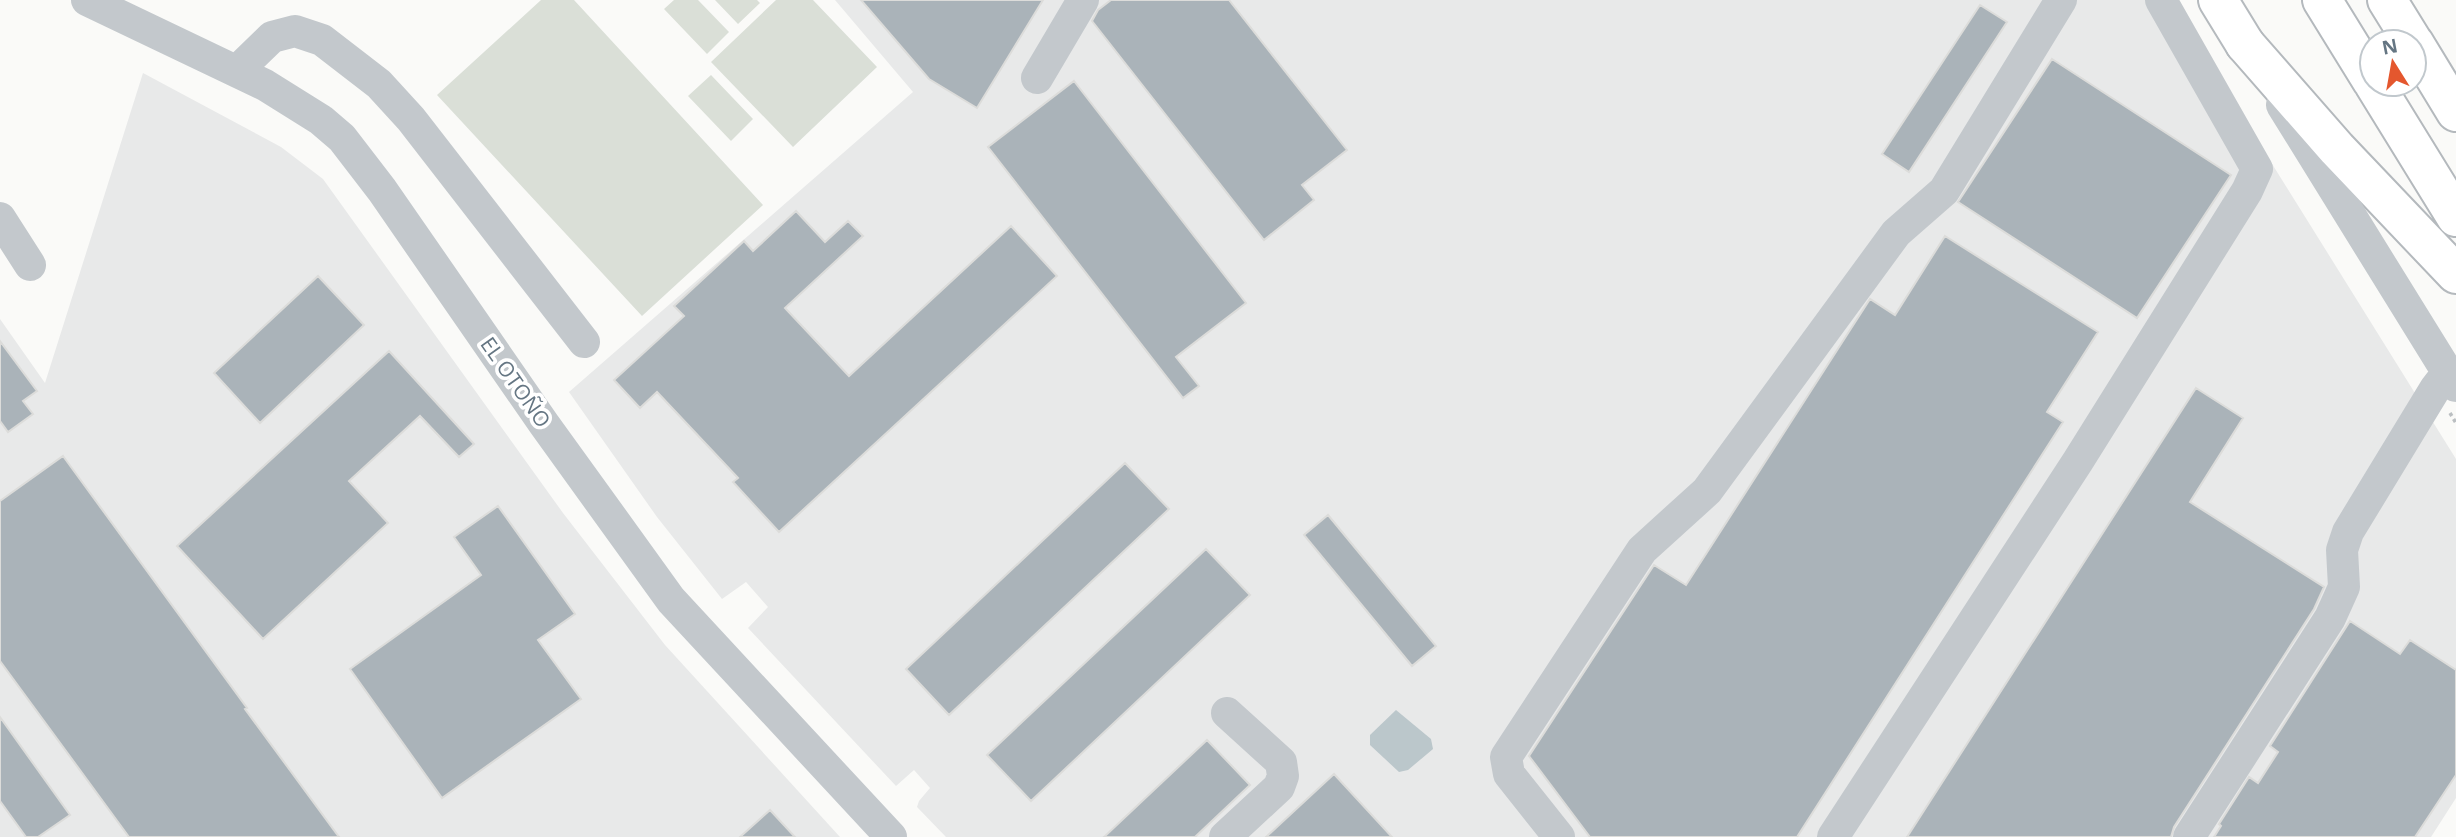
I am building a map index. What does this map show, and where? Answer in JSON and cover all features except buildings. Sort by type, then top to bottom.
[{"type":"main road","points":[[2218,0],[2245,44],[2337,149],[2456,274]]},
{"type":"main road","points":[[2322,0],[2358,58]]},
{"type":"main road","points":[[2387,0],[2405,28]]},
{"type":"main road","points":[[2428,66],[2456,112]]},
{"type":"main road","points":[[2383,98],[2456,217]]},
{"type":"street","name":"EL OTOÑO","points":[[87,0],[265,85],[311,114],[342,138],[382,190],[544,424],[671,600],[891,837]]},
{"type":"street","points":[[1037,78],[1083,0]]},
{"type":"street","points":[[1559,837],[1509,774],[1506,757],[1642,550],[1707,491],[1896,233],[1944,191],[2061,0]]},
{"type":"street","points":[[1833,837],[2078,461],[2247,191],[2256,169],[2161,0]]},
{"type":"street","points":[[237,71],[272,37],[295,31],[322,40],[379,84],[411,119],[584,342]]},
{"type":"street","points":[[2189,837],[2330,618],[2344,587],[2342,550],[2348,532],[2452,379],[2245,44]]},
{"type":"street","points":[[0,218],[30,265]]},
{"type":"street","points":[[1225,837],[1279,787],[1283,776],[1280,762],[1227,713]]},
{"type":"shaded area","points":[[541,0],[574,0],[763,205],[642,316],[437,95]]},
{"type":"shaded area","points":[[674,0],[698,0],[729,32],[707,54],[664,9]]},
{"type":"shaded area","points":[[715,0],[757,0],[760,3],[738,24]]},
{"type":"shaded area","points":[[776,0],[813,0],[877,67],[793,147],[711,62]]},
{"type":"shaded area","points":[[835,0],[2170,0],[2456,459],[2456,798],[2431,837],[946,837],[917,807],[930,788],[914,770],[896,786],[748,628],[768,607],[746,582],[722,599],[657,517],[569,392],[913,92]]},
{"type":"shaded area","points":[[143,73],[281,147],[323,179],[563,513],[665,645],[840,837],[0,837],[0,319],[45,383]]},
{"type":"shaded area","points":[[711,75],[753,119],[731,141],[688,96]]},
{"type":"shaded area","points":[[1396,710],[1431,739],[1433,749],[1408,770],[1399,772],[1370,745],[1370,735]]}]
